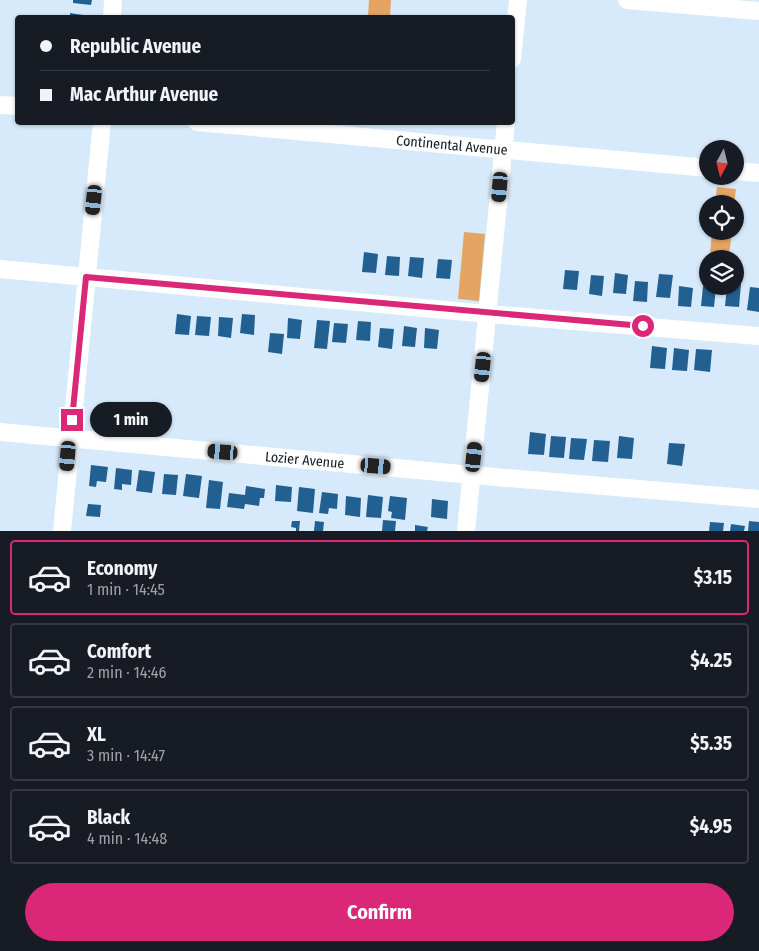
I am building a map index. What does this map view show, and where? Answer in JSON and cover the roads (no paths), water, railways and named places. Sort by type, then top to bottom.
[{"type":"street","points":[[112,15],[113,0]]},
{"type":"street","points":[[515,30],[518,0]]},
{"type":"street","points":[[627,0],[759,11]]},
{"type":"street","points":[[0,105],[15,106]]},
{"type":"street","points":[[62,531],[102,125]]},
{"type":"street","name":"Continental Avenue","points":[[229,125],[699,167]]},
{"type":"street","points":[[466,531],[506,125]]},
{"type":"street","points":[[744,172],[759,173]]},
{"type":"street","points":[[0,269],[488,314],[759,336]]},
{"type":"street","name":"Lozier Avenue","points":[[0,432],[759,499]]}]
